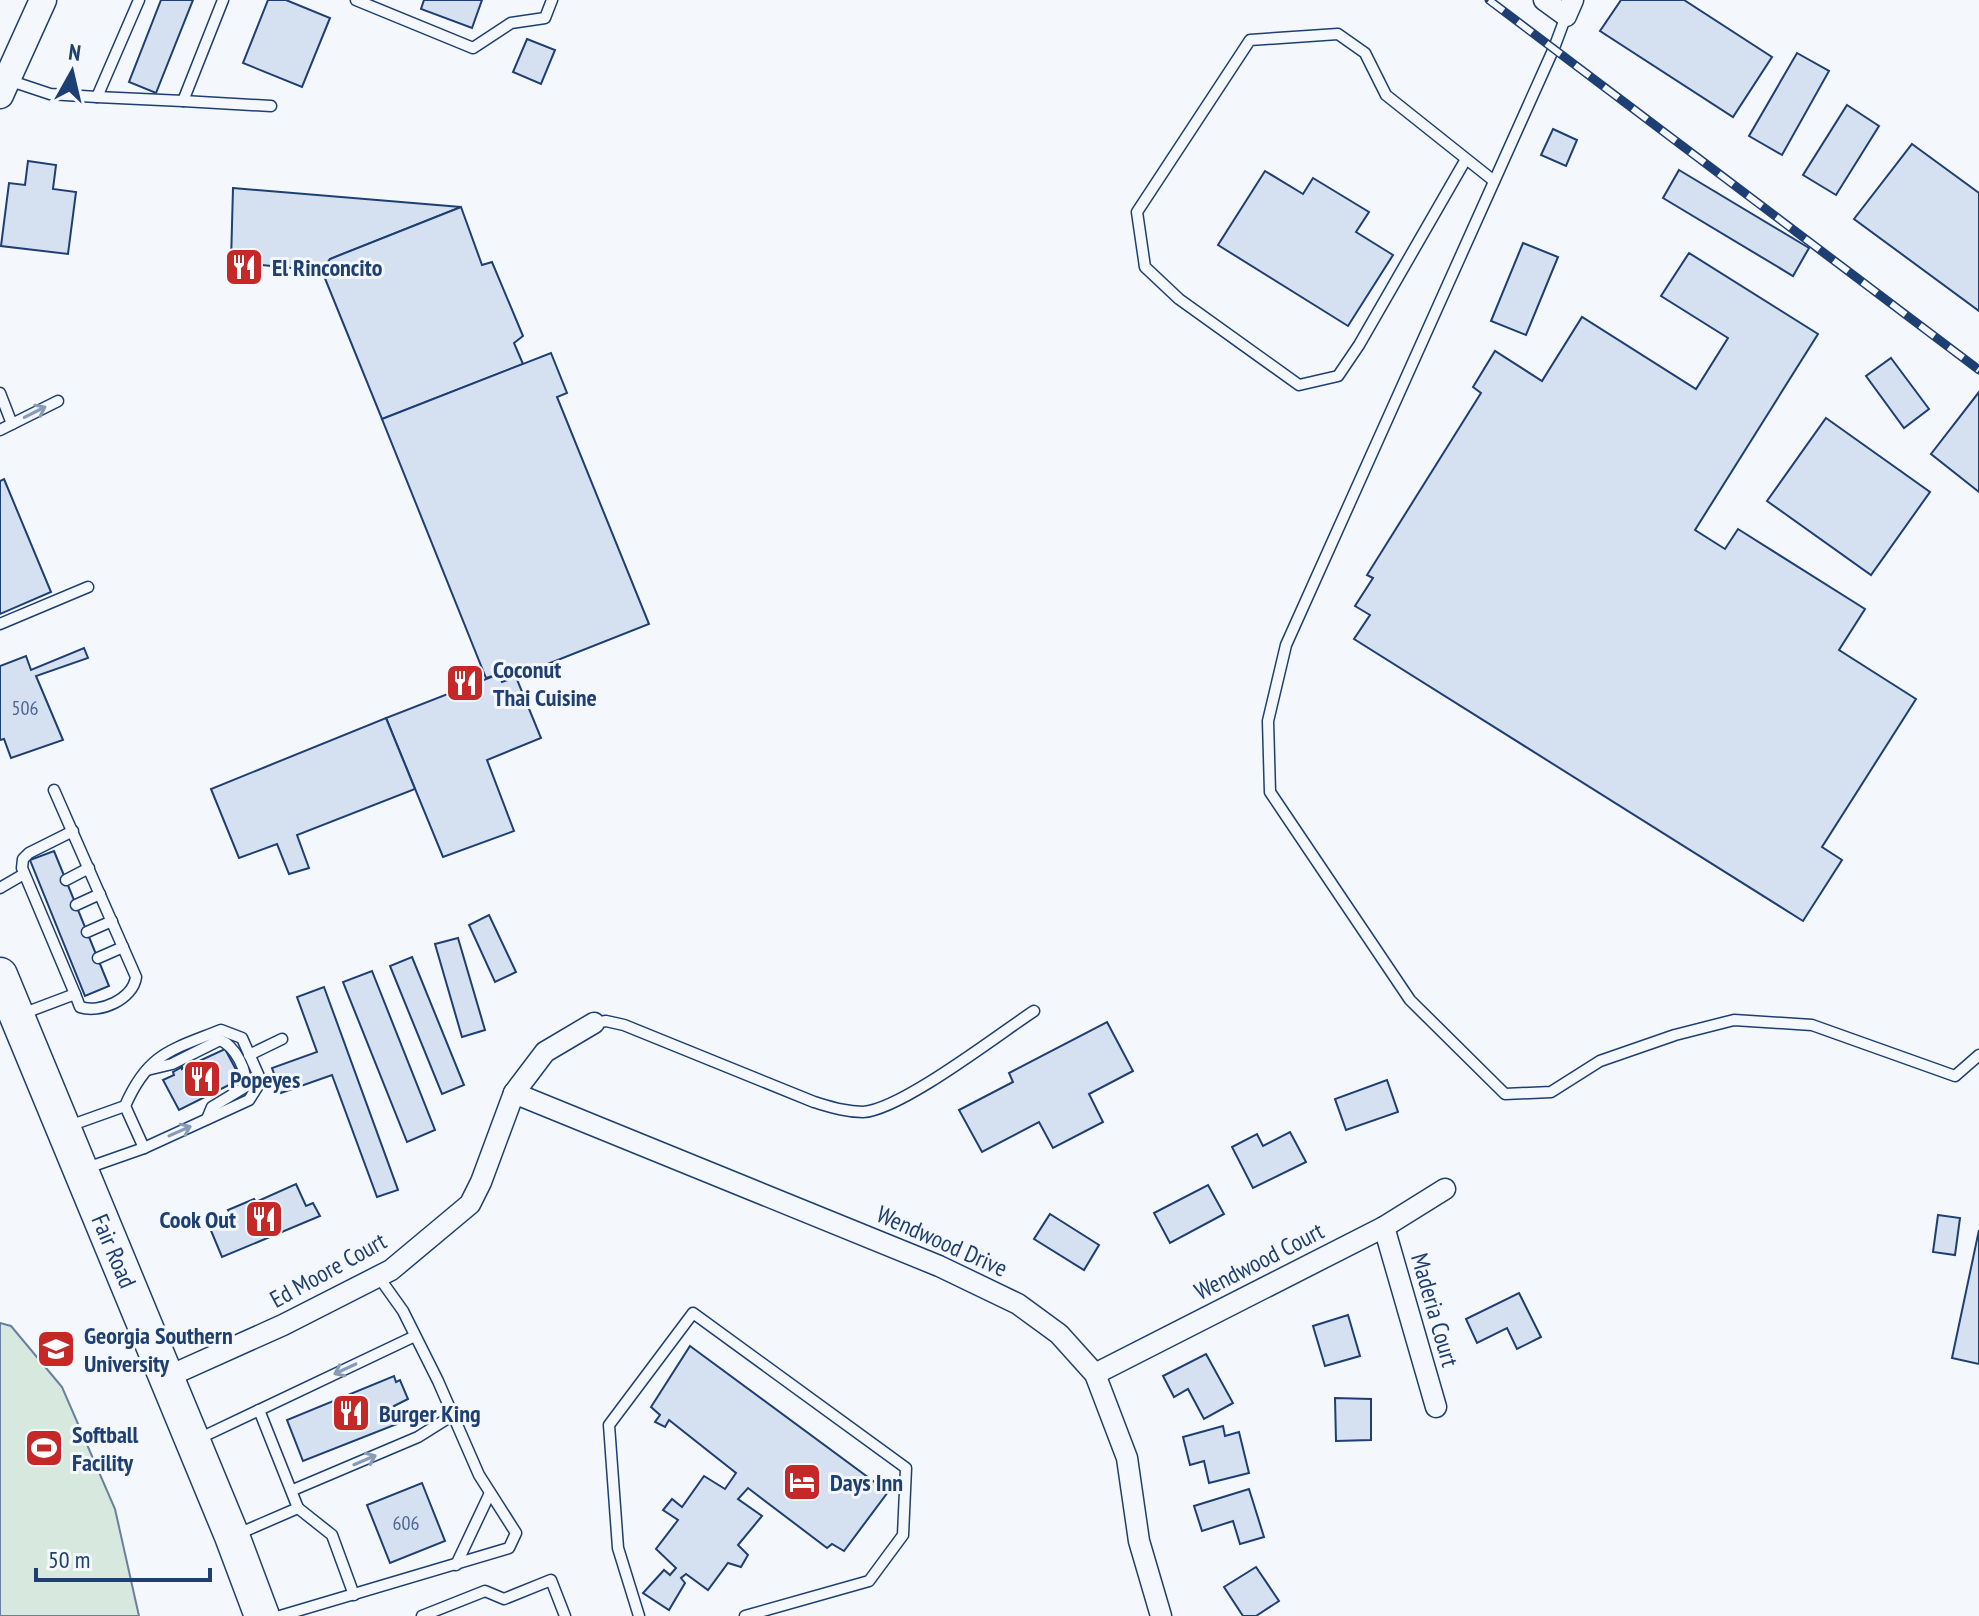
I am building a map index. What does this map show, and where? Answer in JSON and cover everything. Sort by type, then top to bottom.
[{"type":"main road","name":"Fair Road","points":[[0,975],[232,1536],[262,1616]]},
{"type":"street","points":[[4,88],[43,0]]},
{"type":"street","points":[[1544,0],[1569,8]]},
{"type":"street","name":"Ed Moore Court","points":[[167,1377],[283,1325],[391,1270],[470,1204],[514,1093],[545,1052],[594,1023]]},
{"type":"street","name":"Wendwood Drive","points":[[514,1093],[754,1188],[939,1266],[1018,1304],[1059,1334],[1095,1374],[1127,1458],[1139,1541],[1161,1616]]},
{"type":"street","name":"Wendwood Court","points":[[1095,1374],[1384,1227],[1445,1189]]},
{"type":"street","name":"Maderia Court","points":[[1384,1227],[1436,1407]]},
{"type":"lane","points":[[97,97],[139,0]]},
{"type":"lane","points":[[183,101],[223,0]]},
{"type":"lane","points":[[356,0],[473,48],[511,23],[545,18],[552,0]]},
{"type":"lane","points":[[1569,8],[1554,48],[1286,645],[1268,721],[1270,792],[1410,1000],[1505,1094],[1551,1092],[1600,1061],[1675,1035],[1734,1020],[1812,1025],[1955,1076],[1979,1055]]},
{"type":"lane","points":[[1466,159],[1338,376],[1299,385],[1179,299],[1145,267],[1137,212],[1250,40],[1338,34],[1365,53],[1386,95],[1494,181]]},
{"type":"lane","points":[[4,88],[50,94],[271,106]]},
{"type":"lane","points":[[0,393],[12,424]]},
{"type":"lane","points":[[0,430],[58,401]]},
{"type":"lane","points":[[0,624],[88,587]]},
{"type":"lane","points":[[54,790],[73,831],[136,977],[135,988],[124,997],[98,1008],[80,1007],[59,944],[36,890],[24,874],[23,859],[29,853],[73,831]]},
{"type":"lane","points":[[66,880],[89,868]]},
{"type":"lane","points":[[0,888],[24,874]]},
{"type":"lane","points":[[76,905],[100,894]]},
{"type":"lane","points":[[87,932],[112,921]]},
{"type":"lane","points":[[98,958],[123,947]]},
{"type":"lane","points":[[17,1016],[75,994]]},
{"type":"lane","points":[[594,1023],[606,1021],[624,1025],[814,1102],[844,1111],[866,1112],[886,1106],[914,1091],[1034,1011]]},
{"type":"lane","points":[[64,1128],[125,1106],[136,1081],[162,1054],[221,1030],[242,1038],[261,1081],[249,1100],[144,1148],[81,1170]]},
{"type":"lane","points":[[249,1055],[282,1039]]},
{"type":"lane","points":[[147,1070],[172,1064],[220,1040],[230,1044],[247,1077],[245,1087],[212,1107],[207,1119]]},
{"type":"lane","points":[[125,1106],[144,1148]]},
{"type":"lane","points":[[280,1616],[509,1548],[516,1533],[479,1475],[403,1311],[378,1276]]},
{"type":"lane","points":[[639,1616],[618,1548],[609,1425],[693,1313],[906,1468],[903,1535],[869,1581],[745,1616]]},
{"type":"lane","points":[[193,1441],[415,1336]]},
{"type":"lane","points":[[259,1410],[298,1508],[332,1535],[354,1595]]},
{"type":"lane","points":[[293,1490],[418,1437],[453,1415]]},
{"type":"lane","points":[[456,1565],[490,1493]]},
{"type":"lane","points":[[232,1536],[298,1508]]},
{"type":"lane","points":[[422,1616],[485,1591],[504,1599],[551,1580],[565,1616]]},
{"type":"shaded area","name":"Softball Facility","points":[[0,1323],[11,1326],[62,1387],[115,1509],[139,1616],[0,1616]]},
{"type":"building","points":[[161,0],[193,0],[156,93],[129,82]]},
{"type":"building","points":[[268,0],[286,0],[330,18],[302,87],[243,63]]},
{"type":"building","points":[[424,0],[482,0],[472,28],[421,9]]},
{"type":"building","points":[[1621,0],[1684,0],[1772,57],[1733,117],[1600,31]]},
{"type":"building","points":[[527,39],[555,50],[541,84],[513,72]]},
{"type":"building","points":[[1797,53],[1829,71],[1782,155],[1749,136]]},
{"type":"building","points":[[1847,105],[1879,126],[1836,195],[1803,175]]},
{"type":"building","points":[[1553,129],[1577,140],[1566,166],[1541,155]]},
{"type":"building","points":[[1912,144],[1979,193],[1979,311],[1854,219]]},
{"type":"building","points":[[28,161],[56,165],[53,189],[76,192],[68,254],[1,246],[9,183],[25,185]]},
{"type":"building","points":[[1679,170],[1809,248],[1793,276],[1663,198]]},
{"type":"building","points":[[1265,171],[1303,194],[1313,178],[1369,212],[1356,232],[1393,255],[1348,326],[1218,245]]},
{"type":"building","points":[[233,188],[461,207],[330,259],[322,271],[231,262]]},
{"type":"building","points":[[461,207],[482,265],[492,262],[523,336],[514,343],[523,364],[382,419],[322,271],[330,259]]},
{"type":"building","points":[[1523,243],[1558,257],[1526,335],[1491,321]]},
{"type":"building","points":[[1689,253],[1818,334],[1695,530],[1725,549],[1738,529],[1865,609],[1839,650],[1916,699],[1822,847],[1842,860],[1803,921],[1354,639],[1370,615],[1355,606],[1373,578],[1367,575],[1481,393],[1473,387],[1495,351],[1542,381],[1582,317],[1696,389],[1728,338],[1661,296]]},
{"type":"building","points":[[551,353],[567,393],[557,397],[649,624],[502,682],[499,674],[486,678],[382,419]]},
{"type":"building","points":[[1891,358],[1929,409],[1904,428],[1866,376]]},
{"type":"building","points":[[1979,392],[1979,492],[1931,454]]},
{"type":"building","points":[[1826,418],[1930,492],[1871,575],[1767,501]]},
{"type":"building","points":[[4,479],[51,592],[0,614],[0,481]]},
{"type":"building","points":[[84,648],[88,658],[36,676],[63,740],[11,758],[4,739],[0,740],[0,666],[26,656],[31,670]]},
{"type":"building","points":[[499,674],[502,682],[516,677],[541,738],[487,760],[514,831],[443,857],[386,718]]},
{"type":"building","points":[[386,718],[415,789],[297,835],[309,868],[289,874],[277,844],[239,858],[211,789]]},
{"type":"building","points":[[54,851],[109,986],[85,996],[30,860]]},
{"type":"building","points":[[489,915],[516,972],[495,982],[469,925]]},
{"type":"building","points":[[458,938],[485,1030],[462,1037],[435,944]]},
{"type":"building","points":[[412,957],[464,1085],[442,1094],[390,966]]},
{"type":"building","points":[[372,971],[435,1130],[407,1142],[343,982]]},
{"type":"building","points":[[324,987],[398,1190],[377,1197],[332,1075],[281,1093],[272,1068],[317,1052],[297,997]]},
{"type":"building","points":[[1107,1022],[1133,1071],[1089,1094],[1103,1122],[1053,1148],[1039,1122],[982,1152],[959,1110],[1013,1082],[1009,1073]]},
{"type":"building","name":"Popeyes","points":[[225,1049],[241,1079],[179,1110],[163,1080],[182,1067]]},
{"type":"building","points":[[1387,1080],[1398,1112],[1346,1130],[1335,1099]]},
{"type":"building","points":[[1290,1132],[1306,1162],[1253,1188],[1232,1147],[1257,1134],[1263,1146]]},
{"type":"building","name":"Cook Out","points":[[296,1184],[306,1206],[313,1203],[320,1216],[222,1257],[207,1221]]},
{"type":"building","points":[[1208,1185],[1224,1214],[1170,1243],[1154,1213]]},
{"type":"building","points":[[1050,1214],[1099,1245],[1084,1270],[1034,1239]]},
{"type":"building","points":[[1938,1215],[1960,1218],[1955,1255],[1933,1252]]},
{"type":"building","points":[[1979,1230],[1979,1364],[1952,1358]]},
{"type":"building","points":[[1519,1293],[1541,1337],[1517,1349],[1507,1328],[1477,1343],[1466,1319]]},
{"type":"building","points":[[1348,1315],[1360,1356],[1325,1366],[1313,1326]]},
{"type":"building","name":"Days Inn","points":[[690,1346],[888,1492],[844,1551],[832,1544],[827,1548],[748,1488],[738,1499],[762,1516],[738,1545],[748,1555],[741,1567],[728,1563],[708,1590],[686,1574],[681,1578],[685,1583],[669,1610],[643,1593],[664,1570],[670,1575],[676,1568],[656,1549],[678,1520],[663,1510],[672,1499],[682,1507],[704,1476],[725,1489],[736,1473],[669,1420],[665,1427],[655,1422],[660,1415],[651,1407]]},
{"type":"building","points":[[1206,1354],[1233,1403],[1204,1419],[1188,1389],[1174,1397],[1163,1376]]},
{"type":"building","name":"Burger King","points":[[394,1376],[396,1382],[400,1380],[408,1399],[394,1406],[402,1422],[303,1461],[287,1420]]},
{"type":"building","points":[[1335,1398],[1371,1399],[1371,1440],[1336,1441]]},
{"type":"building","points":[[1223,1426],[1225,1436],[1239,1432],[1249,1473],[1209,1483],[1204,1461],[1190,1465],[1183,1437]]},
{"type":"building","points":[[422,1483],[445,1541],[390,1563],[367,1505]]},
{"type":"building","points":[[1249,1489],[1264,1537],[1240,1544],[1233,1521],[1202,1531],[1194,1506]]},
{"type":"building","points":[[1256,1567],[1279,1601],[1256,1616],[1243,1616],[1224,1587]]},
{"type":"railway","points":[[1489,0],[1979,370]]},
{"type":"place","name":"El Rinconcito","points":[[244,267]]},
{"type":"place","name":"Coconut Thai Cuisine","points":[[465,683]]},
{"type":"place","name":"Popeyes","points":[[202,1079]]},
{"type":"place","name":"Cook Out","points":[[264,1219]]},
{"type":"place","name":"Georgia Southern University","points":[[56,1349]]},
{"type":"place","name":"Burger King","points":[[351,1413]]},
{"type":"place","name":"Softball Facility","points":[[44,1448]]},
{"type":"place","name":"Days Inn","points":[[802,1482]]}]
